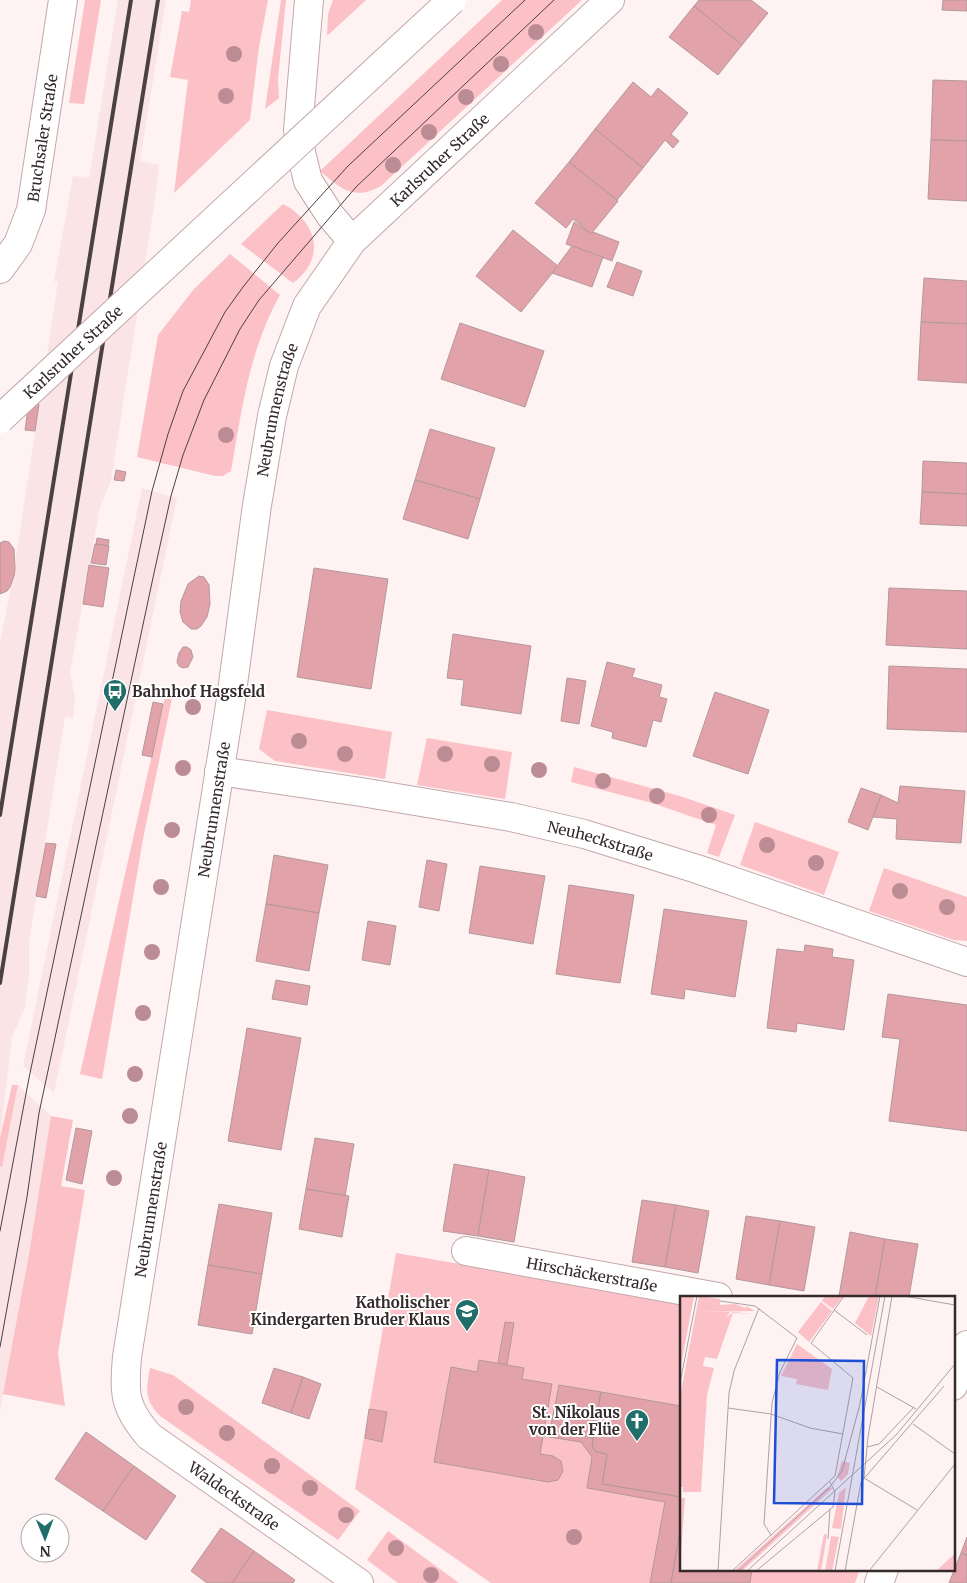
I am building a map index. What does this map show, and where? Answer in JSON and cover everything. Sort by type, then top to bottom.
[{"type":"street","name":"Bruchsaler Straße","points":[[0,269],[18,244],[31,210],[63,0]]},
{"type":"street","points":[[309,0],[298,130],[301,152],[308,181],[330,215],[352,241]]},
{"type":"street","name":"Karlsruher Straße","points":[[0,419],[452,0]]},
{"type":"street","name":"Karlsruher Straße","points":[[352,241],[610,0]]},
{"type":"street","name":"Neubrunnenstraße","points":[[126,1395],[130,1338],[231,699],[257,505],[276,399],[284,366],[307,306],[352,241]]},
{"type":"street","name":"Neuheckstraße","points":[[219,771],[502,816],[584,834],[697,869],[967,962]]},
{"type":"street","name":"Hirschäckerstraße","points":[[466,1251],[713,1296]]},
{"type":"street","points":[[954,1339],[967,1343],[954,1383]]},
{"type":"street","name":"Waldeckstraße","points":[[126,1395],[130,1412],[149,1436],[358,1583]]},
{"type":"street","points":[[879,1583],[884,1570]]},
{"type":"shaded area","points":[[85,0],[101,0],[84,104],[69,103]]},
{"type":"shaded area","points":[[118,0],[166,0],[140,161],[159,165],[111,481],[100,507],[70,673],[75,698],[73,718],[65,717],[29,942],[29,975],[25,1007],[12,1037],[0,1138],[0,644],[14,570],[58,282],[54,281],[73,176],[89,178]]},
{"type":"shaded area","points":[[191,0],[268,0],[259,47],[250,120],[174,193],[188,80],[170,77],[182,11],[189,12]]},
{"type":"shaded area","points":[[281,0],[286,0],[278,79],[279,98],[265,109]]},
{"type":"shaded area","points":[[333,0],[366,0],[327,36],[328,14]]},
{"type":"shaded area","points":[[502,0],[582,0],[381,186],[363,193],[355,193],[341,188],[320,171]]},
{"type":"shaded area","points":[[283,204],[304,221],[314,241],[314,252],[310,263],[293,283],[241,244]]},
{"type":"shaded area","points":[[230,254],[280,295],[269,316],[254,359],[243,403],[231,471],[223,476],[215,476],[137,457],[158,335],[194,289]]},
{"type":"shaded area","points":[[142,488],[177,498],[54,1093],[23,1066]]},
{"type":"shaded area","points":[[166,692],[173,693],[143,839],[102,1079],[80,1074]]},
{"type":"shaded area","points":[[267,710],[392,732],[385,779],[275,761],[259,749]]},
{"type":"shaded area","points":[[427,738],[512,752],[505,799],[417,785]]},
{"type":"shaded area","points":[[574,767],[680,796],[735,815],[719,857],[707,853],[716,825],[652,803],[571,782]]},
{"type":"shaded area","points":[[755,822],[839,852],[824,895],[740,865]]},
{"type":"shaded area","points":[[884,868],[967,897],[967,941],[954,940],[869,911]]},
{"type":"shaded area","points":[[12,1085],[18,1085],[2,1167],[0,1166],[0,1138]]},
{"type":"shaded area","points":[[18,1085],[51,1116],[29,1254],[0,1412],[0,1166],[2,1166]]},
{"type":"shaded area","points":[[51,1116],[73,1120],[61,1186],[85,1190],[58,1353],[65,1406],[3,1394],[29,1254]]},
{"type":"shaded area","points":[[396,1253],[680,1302],[680,1570],[860,1570],[855,1583],[491,1583],[355,1489]]},
{"type":"shaded area","points":[[150,1368],[173,1375],[360,1511],[338,1540],[160,1416],[149,1399],[148,1382]]},
{"type":"shaded area","points":[[388,1531],[459,1583],[398,1583],[367,1560]]},
{"type":"building","points":[[699,0],[751,0],[768,13],[742,45],[694,6]]},
{"type":"building","points":[[943,0],[967,0],[967,11],[942,10]]},
{"type":"building","points":[[694,6],[742,45],[718,75],[669,37]]},
{"type":"building","points":[[933,80],[967,81],[967,141],[931,140]]},
{"type":"building","points":[[633,82],[651,97],[658,88],[688,113],[671,134],[679,141],[673,148],[665,140],[643,168],[595,129]]},
{"type":"building","points":[[595,129],[643,168],[617,200],[569,162]]},
{"type":"building","points":[[931,140],[967,141],[967,201],[928,199]]},
{"type":"building","points":[[569,162],[618,201],[591,234],[573,219],[566,228],[535,203]]},
{"type":"building","points":[[574,222],[591,234],[593,232],[619,242],[612,261],[566,244]]},
{"type":"building","points":[[513,230],[558,266],[521,312],[476,276]]},
{"type":"building","points":[[572,246],[603,257],[592,287],[552,273]]},
{"type":"building","points":[[617,262],[642,271],[633,296],[607,287]]},
{"type":"building","points":[[924,278],[967,281],[967,324],[921,322]]},
{"type":"building","points":[[921,322],[967,324],[967,383],[918,380]]},
{"type":"building","points":[[460,323],[544,351],[525,407],[441,379]]},
{"type":"building","points":[[29,402],[39,404],[35,431],[25,430]]},
{"type":"building","points":[[430,429],[495,448],[480,499],[415,480]]},
{"type":"building","points":[[923,461],[967,463],[967,494],[922,492]]},
{"type":"building","points":[[116,470],[126,472],[124,481],[114,480]]},
{"type":"building","points":[[415,480],[480,499],[468,539],[403,519]]},
{"type":"building","points":[[922,492],[967,494],[967,526],[920,524]]},
{"type":"building","points":[[97,538],[109,540],[108,546],[96,544]]},
{"type":"building","points":[[4,541],[9,542],[14,549],[15,569],[10,587],[7,591],[0,594],[0,543]]},
{"type":"building","points":[[95,544],[109,546],[106,565],[91,563]]},
{"type":"building","points":[[89,565],[109,568],[103,607],[83,604]]},
{"type":"building","points":[[314,568],[388,579],[371,689],[297,677]]},
{"type":"building","points":[[199,576],[204,577],[209,585],[210,604],[207,617],[201,626],[197,629],[191,629],[183,622],[180,612],[181,601],[188,584]]},
{"type":"building","points":[[889,588],[967,591],[967,649],[886,645]]},
{"type":"building","points":[[453,634],[531,646],[521,714],[461,705],[464,680],[447,678]]},
{"type":"building","points":[[183,647],[191,650],[193,657],[188,667],[183,668],[177,662]]},
{"type":"building","points":[[607,662],[635,669],[632,677],[662,685],[659,697],[667,699],[661,722],[653,720],[646,747],[612,738],[613,732],[591,726]]},
{"type":"building","points":[[889,666],[967,669],[967,732],[887,729]]},
{"type":"building","points":[[567,678],[586,681],[579,724],[561,721]]},
{"type":"building","points":[[715,692],[769,710],[748,774],[693,756]]},
{"type":"building","points":[[153,702],[163,704],[152,757],[142,755]]},
{"type":"building","points":[[900,786],[965,791],[961,843],[896,839],[897,819],[873,817],[881,795],[898,803]]},
{"type":"building","points":[[861,788],[881,795],[868,830],[848,822]]},
{"type":"building","points":[[46,843],[56,844],[46,898],[36,896]]},
{"type":"building","points":[[274,855],[328,865],[319,913],[266,904]]},
{"type":"building","points":[[427,860],[447,864],[439,911],[419,907]]},
{"type":"building","points":[[480,866],[545,876],[533,944],[469,933]]},
{"type":"building","points":[[569,885],[634,895],[620,983],[556,974]]},
{"type":"building","points":[[266,904],[319,913],[309,971],[256,961]]},
{"type":"building","points":[[664,909],[747,921],[735,997],[685,989],[684,999],[651,994]]},
{"type":"building","points":[[368,921],[396,926],[390,965],[362,960]]},
{"type":"building","points":[[805,945],[833,949],[832,957],[854,960],[844,1030],[797,1023],[796,1032],[767,1028],[777,949],[804,952]]},
{"type":"building","points":[[276,980],[310,986],[307,1005],[272,999]]},
{"type":"building","points":[[888,994],[967,1005],[967,1131],[889,1121],[900,1039],[882,1037]]},
{"type":"building","points":[[247,1028],[301,1038],[281,1150],[228,1141]]},
{"type":"building","points":[[76,1128],[92,1131],[82,1184],[66,1180]]},
{"type":"building","points":[[315,1138],[354,1144],[345,1196],[306,1189]]},
{"type":"building","points":[[454,1164],[489,1170],[478,1236],[443,1231]]},
{"type":"building","points":[[489,1170],[525,1177],[514,1242],[478,1236]]},
{"type":"building","points":[[306,1189],[349,1196],[342,1237],[299,1229]]},
{"type":"building","points":[[642,1200],[676,1205],[665,1267],[632,1262]]},
{"type":"building","points":[[219,1204],[272,1213],[262,1274],[208,1265]]},
{"type":"building","points":[[676,1205],[709,1211],[698,1273],[665,1267]]},
{"type":"building","points":[[746,1216],[780,1221],[769,1285],[736,1279]]},
{"type":"building","points":[[780,1221],[815,1227],[804,1291],[769,1285]]},
{"type":"building","points":[[850,1232],[885,1239],[875,1296],[839,1296]]},
{"type":"building","points":[[885,1239],[918,1244],[909,1296],[875,1296]]},
{"type":"building","points":[[208,1265],[262,1274],[252,1334],[198,1325]]},
{"type":"building","points":[[505,1322],[514,1323],[507,1365],[498,1363]]},
{"type":"building","points":[[479,1360],[524,1368],[522,1379],[552,1384],[540,1454],[553,1456],[561,1461],[563,1471],[558,1480],[548,1482],[434,1462],[451,1367],[477,1372]]},
{"type":"building","points":[[274,1368],[303,1377],[291,1413],[262,1403]]},
{"type":"building","points":[[303,1377],[321,1384],[309,1419],[291,1413]]},
{"type":"building","points":[[559,1385],[601,1392],[593,1438],[550,1430]]},
{"type":"building","name":"St. Nikolaus von der Flüe","points":[[601,1392],[680,1406],[680,1497],[602,1484],[607,1454],[596,1452],[592,1446]]},
{"type":"building","points":[[369,1409],[387,1412],[382,1442],[365,1438]]},
{"type":"building","points":[[545,1429],[593,1438],[592,1446],[596,1452],[607,1454],[602,1484],[680,1497],[680,1531],[671,1583],[650,1583],[665,1502],[587,1488],[592,1457],[581,1442],[543,1436]]},
{"type":"building","points":[[86,1432],[134,1466],[103,1511],[55,1479]]},
{"type":"building","points":[[134,1466],[176,1496],[146,1540],[103,1511]]},
{"type":"building","points":[[221,1528],[254,1551],[232,1583],[207,1583],[191,1571]]},
{"type":"building","points":[[680,1531],[680,1570],[752,1570],[750,1583],[671,1583]]},
{"type":"building","points":[[967,1537],[967,1555],[961,1553]]},
{"type":"building","points":[[254,1551],[295,1580],[293,1583],[232,1583]]},
{"type":"building","points":[[961,1553],[967,1555],[967,1583],[949,1583]]},
{"type":"tram line","points":[[0,1231],[29,1078],[152,491],[168,434],[183,391],[225,312],[278,243],[348,166],[525,0]]},
{"type":"tram line","points":[[0,1347],[27,1197],[39,1113],[154,573],[171,496],[183,455],[204,400],[240,329],[259,300],[356,187],[554,0]]},
{"type":"railway","points":[[0,815],[131,0]]},
{"type":"railway","points":[[0,983],[158,0]]},
{"type":"place","name":"Bahnhof Hagsfeld","points":[[115,712]]},
{"type":"place","name":"Katholischer Kindergarten Bruder Klaus","points":[[467,1332]]},
{"type":"place","name":"St. Nikolaus von der Flüe","points":[[637,1442]]}]
